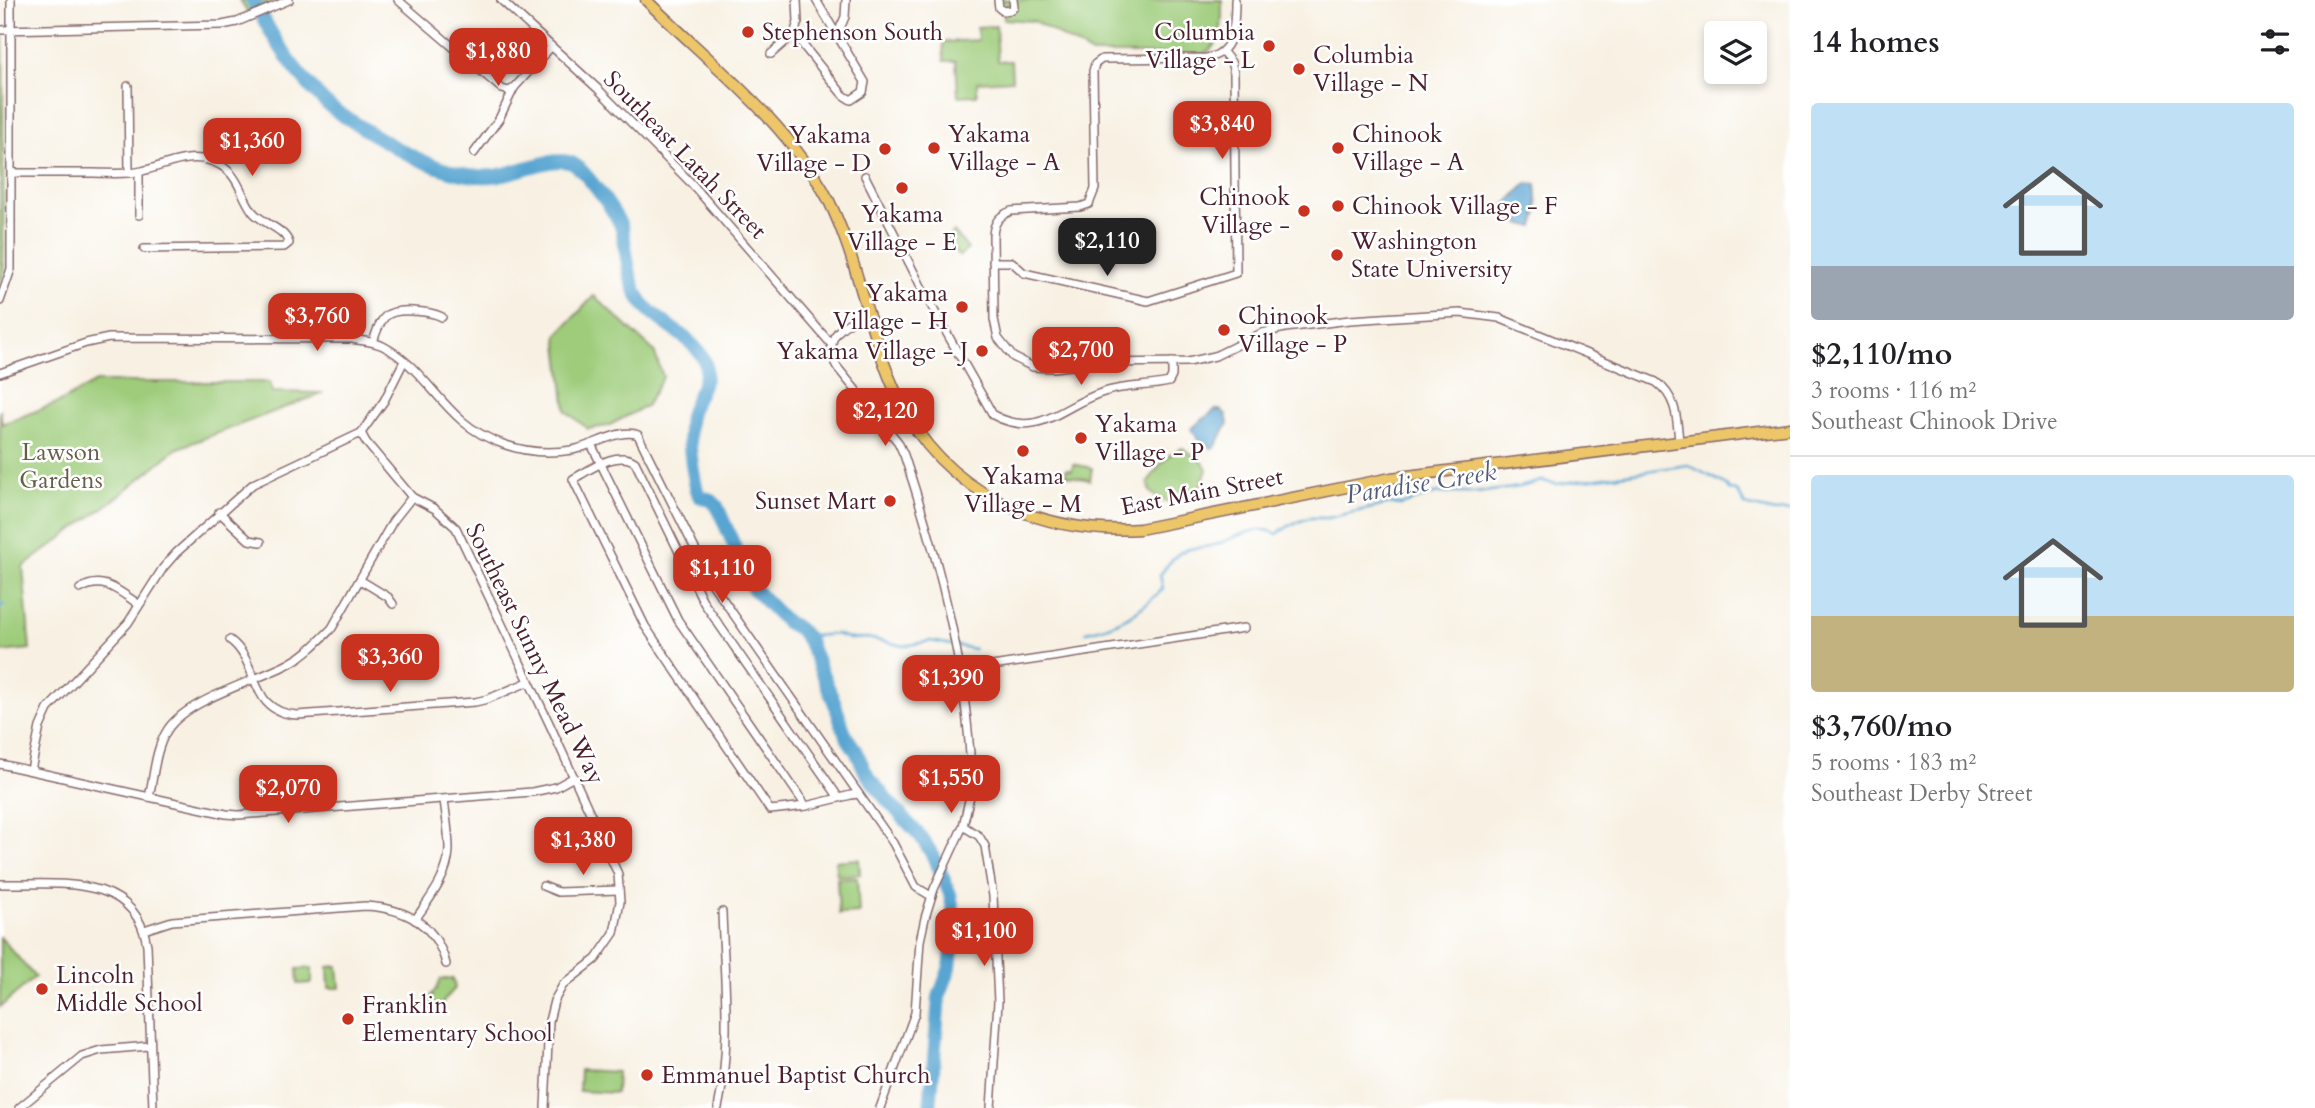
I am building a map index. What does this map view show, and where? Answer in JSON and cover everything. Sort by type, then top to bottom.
[{"type":"main road","name":"East Main Street","points":[[646,0],[733,82],[786,138],[809,168],[827,199],[849,249],[884,363],[899,400],[920,435],[949,468],[976,489],[1009,508],[1083,528],[1154,528],[1391,478],[1790,428]]},
{"type":"street","points":[[0,301],[10,269],[11,0]]},
{"type":"street","points":[[0,30],[222,25],[251,17],[289,0]]},
{"type":"street","points":[[398,0],[502,89],[509,92],[551,47]]},
{"type":"street","name":"Southeast Latah Street","points":[[501,0],[598,89],[692,184],[832,345]]},
{"type":"street","points":[[771,54],[794,34],[798,22],[796,0]]},
{"type":"street","points":[[794,34],[843,95],[848,99],[856,99],[863,92],[865,82],[816,0]]},
{"type":"street","points":[[837,35],[843,21],[846,0]]},
{"type":"street","points":[[998,0],[999,8],[1003,11],[1014,7],[1013,0]]},
{"type":"street","points":[[1234,0],[1233,29],[1223,52],[1206,58],[1098,61],[1093,71],[1095,189],[1089,204],[1080,208],[1011,211],[1002,215],[994,228],[995,328],[1006,350],[1021,362],[1043,369],[1097,363],[1188,362],[1215,356],[1262,333],[1298,326],[1447,314],[1488,316],[1656,382],[1666,390],[1674,403],[1679,442]]},
{"type":"street","points":[[829,22],[836,25],[843,21]]},
{"type":"street","points":[[993,262],[1012,262],[1024,273],[1148,301],[1236,273],[1234,73],[1231,62],[1223,52]]},
{"type":"street","points":[[128,86],[129,173]]},
{"type":"street","points":[[474,153],[499,119],[514,88]]},
{"type":"street","points":[[12,173],[129,173],[182,159],[197,158],[222,165],[238,182],[251,209],[259,218],[281,232],[289,243],[284,247],[144,249]]},
{"type":"street","points":[[139,172],[139,215]]},
{"type":"street","points":[[865,176],[927,298],[993,415],[1007,423],[1024,425],[1041,421],[1104,391],[1169,382],[1172,362]]},
{"type":"street","points":[[373,342],[383,317],[398,310],[432,312],[442,317]]},
{"type":"street","points":[[870,315],[852,319],[836,333],[832,355],[837,368],[898,442],[939,566],[957,656],[971,772],[970,796],[963,826],[933,893],[920,941],[915,1013],[880,1108]]},
{"type":"street","points":[[0,373],[86,343],[110,338],[352,339],[373,342],[404,361],[450,412],[466,426],[491,440],[541,452],[592,446],[627,432],[638,435],[713,585],[893,843],[916,887],[933,893]]},
{"type":"street","points":[[31,770],[40,727],[48,709],[128,623],[138,604],[176,553],[253,484],[361,433],[384,401],[404,361]]},
{"type":"street","name":"Southeast Sunny Mead Way","points":[[361,433],[412,497],[435,509],[456,528],[618,874],[619,915],[614,933],[596,959],[562,985],[554,1001],[550,1021],[545,1108]]},
{"type":"street","points":[[592,446],[678,620],[806,806]]},
{"type":"street","points":[[839,798],[704,603],[635,462],[628,457],[619,457],[573,479],[645,626],[769,810],[806,806],[858,794]]},
{"type":"street","points":[[149,797],[162,741],[168,728],[196,706],[290,663],[321,640],[332,628],[393,521],[412,497]]},
{"type":"street","points":[[219,512],[249,540],[261,542]]},
{"type":"street","points":[[360,580],[388,597],[393,604]]},
{"type":"street","points":[[80,589],[94,583],[103,583],[138,604]]},
{"type":"street","points":[[959,671],[1244,628]]},
{"type":"street","points":[[230,640],[239,646],[261,696],[273,709],[284,715],[475,702],[528,682]]},
{"type":"street","points":[[0,764],[238,815],[546,791],[574,777]]},
{"type":"street","points":[[415,920],[445,870],[449,852],[444,800]]},
{"type":"street","points":[[963,826],[979,836],[985,846],[993,896],[998,1002],[991,1108]]},
{"type":"street","points":[[0,884],[94,887],[120,899],[145,930],[153,1108]]},
{"type":"street","points":[[543,886],[558,892],[619,890]]},
{"type":"street","points":[[145,930],[172,921],[365,906],[384,907],[415,920],[437,940],[446,964]]},
{"type":"street","points":[[718,1108],[727,1030],[722,912]]},
{"type":"street","points":[[19,1108],[82,1056],[91,1052],[149,1046]]},
{"type":"green space","points":[[240,0],[274,0],[247,12]]},
{"type":"green space","points":[[1003,0],[1222,0],[1222,23],[1216,43],[1205,54],[1092,54],[1034,21],[1004,19]]},
{"type":"green space","points":[[996,26],[998,61],[1011,61],[1012,80],[977,82],[977,95],[958,96],[956,61],[944,61],[943,42],[978,40],[977,27]]},
{"type":"green space","points":[[0,38],[3,38],[4,274],[0,283]]},
{"type":"green space","points":[[954,232],[968,249],[959,256],[945,239]]},
{"type":"green space","points":[[594,296],[654,351],[663,377],[646,406],[608,426],[588,429],[566,411],[557,335]]},
{"type":"green space","name":"Lawson Gardens","points":[[96,382],[270,382],[272,392],[323,393],[176,449],[119,496],[23,567],[30,649],[0,652],[0,410],[2,424],[60,402]]},
{"type":"green space","points":[[1183,448],[1202,461],[1207,469],[1199,488],[1186,500],[1170,502],[1160,499],[1150,492],[1148,483],[1167,457]]},
{"type":"green space","points":[[1073,464],[1092,468],[1090,480],[1065,475],[1066,469],[1072,470]]},
{"type":"green space","points":[[859,859],[860,874],[837,876],[835,861]]},
{"type":"green space","points":[[857,878],[859,913],[839,914],[837,879]]},
{"type":"green space","points":[[0,937],[35,977],[0,1007]]},
{"type":"green space","points":[[338,966],[340,988],[329,988],[328,967]]},
{"type":"green space","points":[[312,968],[312,983],[298,984],[297,969]]},
{"type":"green space","points":[[441,979],[453,979],[455,988],[436,1008],[428,1000]]},
{"type":"green space","points":[[580,1070],[617,1072],[616,1093],[579,1091]]},
{"type":"water","points":[[1527,183],[1536,184],[1538,211],[1534,227],[1506,220],[1500,210]]},
{"type":"water","points":[[1215,410],[1226,414],[1228,423],[1216,446],[1212,448],[1200,441],[1191,429]]},
{"type":"waterway","points":[[252,0],[284,52],[320,97],[338,113],[383,141],[438,167],[475,176],[502,175],[558,161],[575,165],[594,185],[620,223],[629,272],[638,296],[651,312],[700,353],[705,362],[705,380],[690,414],[689,423],[693,471],[699,496],[711,500],[717,506],[752,587],[808,640],[846,736],[866,773],[922,838],[935,859],[950,894],[954,915],[950,925],[952,951],[950,967],[939,997],[930,1108]]},
{"type":"waterway","name":"Paradise Creek","points":[[1086,632],[1119,622],[1145,605],[1163,589],[1160,575],[1165,568],[1176,555],[1186,550],[1210,546],[1252,531],[1277,534],[1292,524],[1309,518],[1328,518],[1389,504],[1401,505],[1438,493],[1476,493],[1542,481],[1557,484],[1688,465],[1725,484],[1729,490],[1737,491],[1745,505],[1775,512],[1790,511]]},
{"type":"waterway","points":[[0,609],[4,603]]},
{"type":"waterway","name":"Paradise Creek","points":[[799,629],[814,636],[836,634],[850,639],[867,638],[904,646],[931,641],[974,649]]},
{"type":"place","name":"Stephenson South","points":[[748,32]]},
{"type":"place","name":"Columbia Village - L","points":[[1269,46]]},
{"type":"place","name":"Columbia Village - N","points":[[1299,69]]},
{"type":"place","name":"Yakama Village - A","points":[[934,148]]},
{"type":"place","name":"Chinook Village - A","points":[[1338,148]]},
{"type":"place","name":"Yakama Village - D","points":[[885,149]]},
{"type":"place","name":"Yakama Village - E","points":[[902,188]]},
{"type":"place","name":"Chinook Village - F","points":[[1338,206]]},
{"type":"place","name":"Chinook Village -","points":[[1304,211]]},
{"type":"place","name":"Washington State University","points":[[1337,255]]},
{"type":"place","name":"Yakama Village - H","points":[[962,307]]},
{"type":"place","name":"Chinook Village - P","points":[[1224,330]]},
{"type":"place","name":"Yakama Village - J","points":[[982,351]]},
{"type":"place","name":"Yakama Village - P","points":[[1081,438]]},
{"type":"place","name":"Yakama Village - M","points":[[1023,451]]},
{"type":"place","name":"Sunset Mart","points":[[890,501]]},
{"type":"place","name":"Lincoln Middle School","points":[[42,989]]},
{"type":"place","name":"Franklin Elementary School","points":[[348,1019]]},
{"type":"place","name":"Emmanuel Baptist Church","points":[[647,1075]]}]
